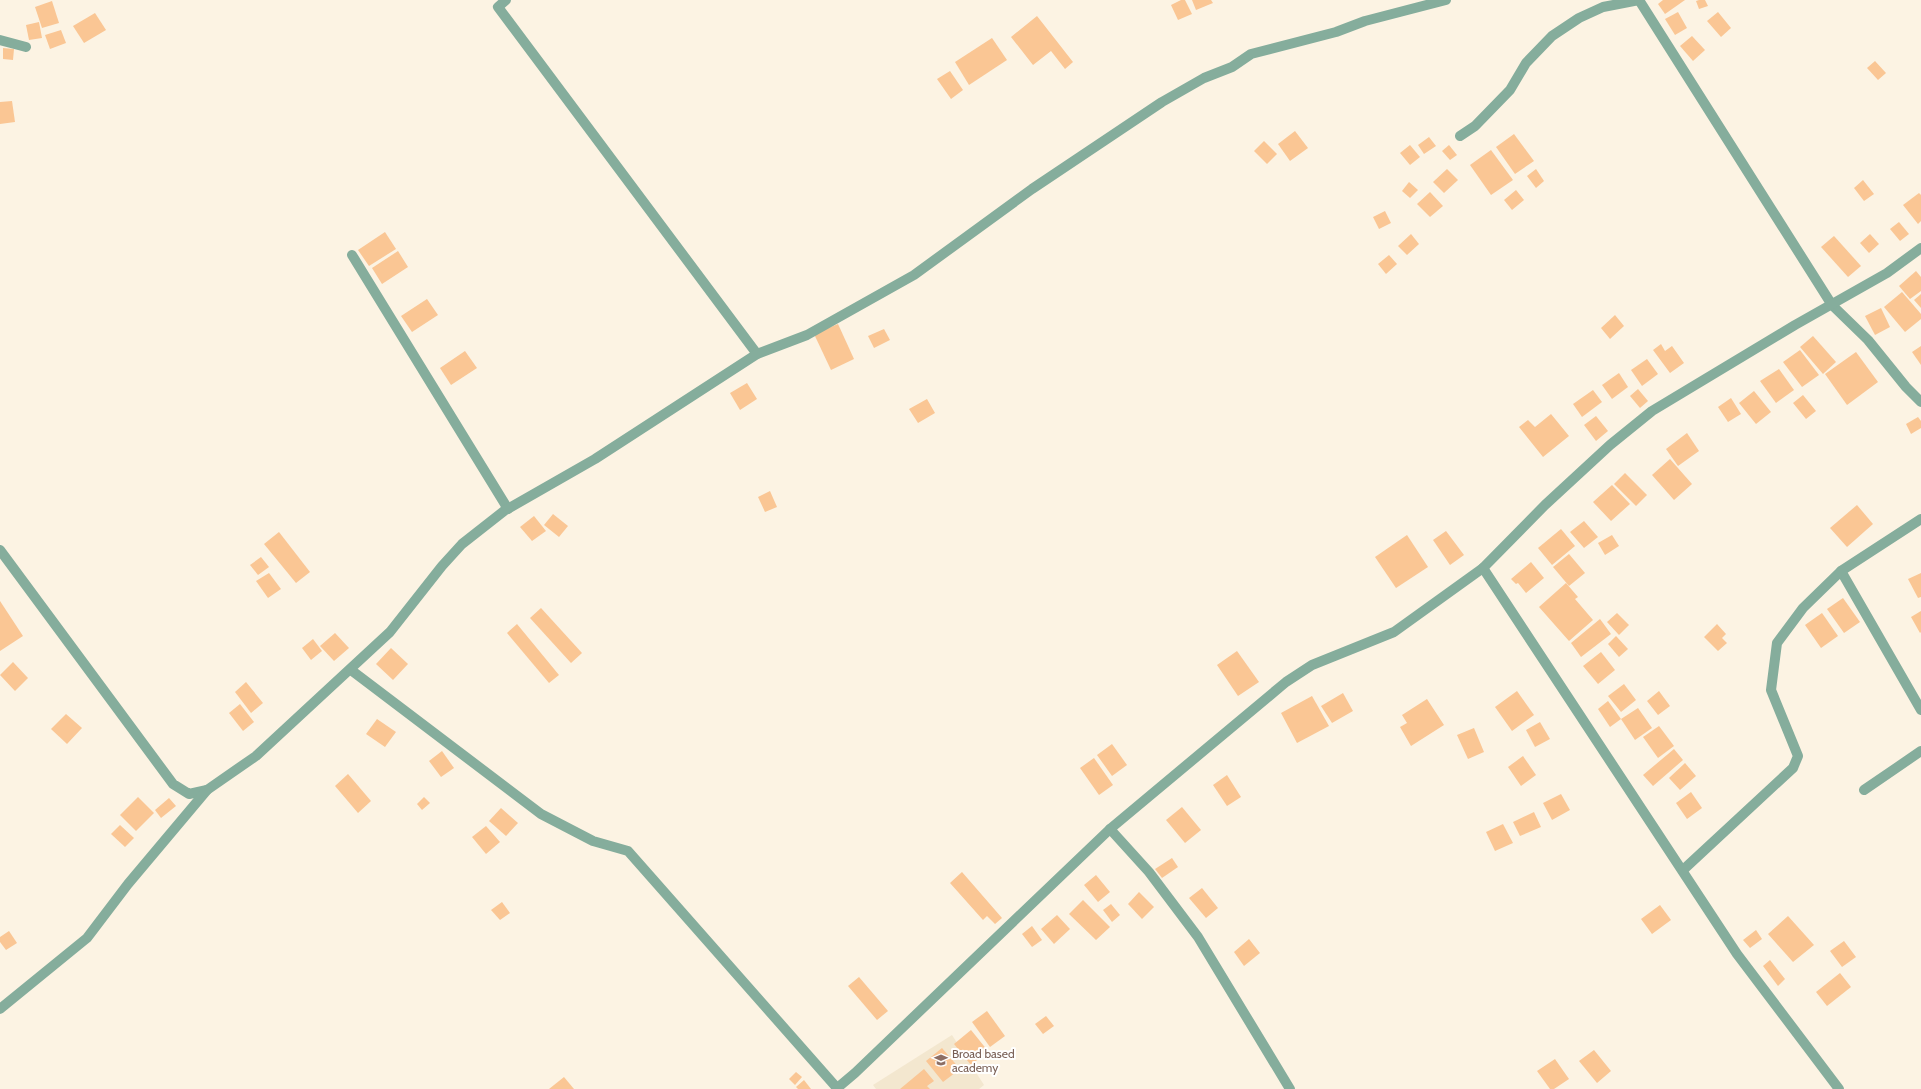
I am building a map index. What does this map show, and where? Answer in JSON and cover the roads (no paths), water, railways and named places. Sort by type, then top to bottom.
[{"type":"street","points":[[506,0],[498,7],[757,354]]},
{"type":"street","points":[[0,1009],[87,938],[128,884],[207,790],[256,756],[351,670],[390,632],[442,566],[462,544],[508,509],[595,459],[757,354],[807,335],[914,275],[1032,189],[1162,102],[1204,78],[1232,67],[1251,54],[1336,32],[1365,21],[1446,0]]},
{"type":"street","points":[[1460,136],[1475,126],[1510,90],[1526,63],[1552,36],[1579,18],[1603,7],[1639,0],[1832,305],[1868,340],[1921,402]]},
{"type":"street","points":[[0,40],[26,47]]},
{"type":"street","points":[[351,670],[541,814],[593,841],[628,851],[836,1088],[1110,829],[1296,674],[1312,665],[1394,632],[1483,568],[1545,505],[1610,445],[1652,411],[1887,273],[1921,248]]},
{"type":"street","points":[[352,255],[508,509]]},
{"type":"street","points":[[1683,870],[1792,768],[1798,756],[1771,690],[1777,644],[1803,608],[1841,571],[1921,519]]},
{"type":"street","points":[[0,550],[173,784],[188,794],[207,790]]},
{"type":"street","points":[[1483,568],[1737,954],[1839,1089]]},
{"type":"street","points":[[1841,571],[1921,710]]},
{"type":"street","points":[[1864,790],[1921,751]]},
{"type":"street","points":[[1110,829],[1149,872],[1198,937],[1290,1089]]},
{"type":"place","name":"Broad based academy","points":[[941,1060]]}]
